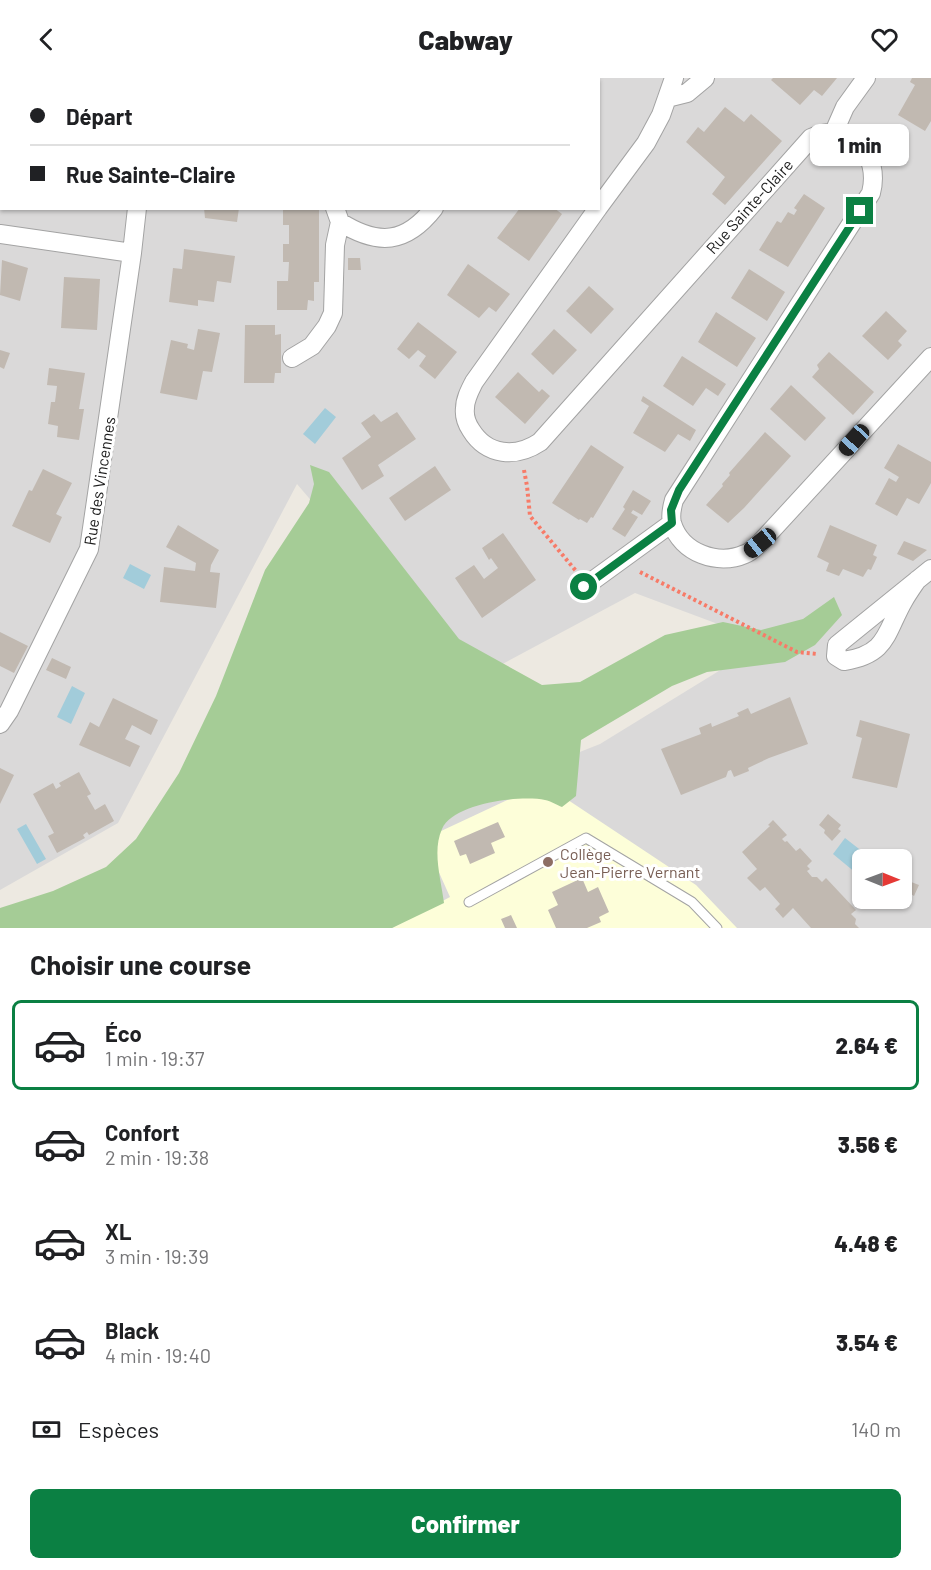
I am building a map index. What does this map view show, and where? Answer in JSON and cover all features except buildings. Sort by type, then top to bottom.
[{"type":"street","points":[[600,205],[646,143],[661,115],[674,78]]},
{"type":"street","points":[[667,98],[687,93],[705,78]]},
{"type":"street","points":[[866,78],[845,107],[834,132],[860,142],[868,155],[874,170],[871,193],[679,490],[671,510],[672,523],[690,548],[700,554],[724,560],[746,554],[760,543],[931,357]]},
{"type":"street","name":"Rue Sainte-Claire","points":[[519,452],[540,442],[801,147],[822,132],[834,132]]},
{"type":"street","name":"Rue des Vincennes","points":[[0,724],[9,711],[89,549],[137,210]]},
{"type":"street","points":[[337,215],[353,231],[381,238],[395,238],[410,232],[423,222],[432,210]]},
{"type":"street","points":[[519,452],[506,453],[482,444],[467,423],[464,409],[467,396],[474,382],[597,210]]},
{"type":"street","points":[[292,358],[312,346],[327,326],[333,312],[337,215]]},
{"type":"street","points":[[0,234],[132,253]]},
{"type":"street","points":[[584,587],[672,523]]},
{"type":"street","points":[[924,574],[904,600],[888,634],[878,648],[861,659],[844,661],[836,656],[837,645],[924,574]]},
{"type":"lane","points":[[469,902],[586,838],[692,903],[717,928]]},
{"type":"path","points":[[519,452],[527,486],[530,516],[573,566],[584,587]]},
{"type":"path","points":[[624,558],[636,570],[797,652],[836,656]]},
{"type":"shaded area","points":[[600,78],[931,78],[931,928],[359,928],[403,838],[491,787],[600,744],[766,642],[635,593],[467,683],[297,484],[118,823],[0,890],[0,210],[600,210]]},
{"type":"shaded area","name":"Collège Jean-Pierre Vernant","points":[[518,795],[568,800],[696,885],[737,928],[392,928],[450,897],[424,839]]},
{"type":"green space","points":[[310,465],[329,472],[459,639],[542,685],[580,682],[665,635],[723,622],[761,630],[803,619],[834,597],[842,615],[815,645],[785,662],[707,672],[672,686],[581,740],[576,796],[562,807],[545,800],[520,799],[488,803],[459,813],[449,820],[439,838],[438,865],[444,903],[392,928],[0,928],[0,908],[53,891],[106,867],[136,839],[179,773],[216,696],[265,570],[309,503],[314,484]]},
{"type":"water","points":[[325,408],[336,417],[315,444],[303,434]]},
{"type":"water","points":[[130,564],[151,575],[144,589],[123,578]]},
{"type":"water","points":[[72,686],[85,693],[71,724],[57,717]]},
{"type":"water","points":[[26,824],[46,859],[37,864],[17,829]]},
{"type":"water","points":[[845,838],[859,849],[852,849],[852,870],[833,854]]},
{"type":"place","name":"Collège Jean-Pierre Vernant","points":[[548,862]]},
{"type":"route","points":[[584,587],[672,523],[671,510],[679,490],[860,211]]}]
